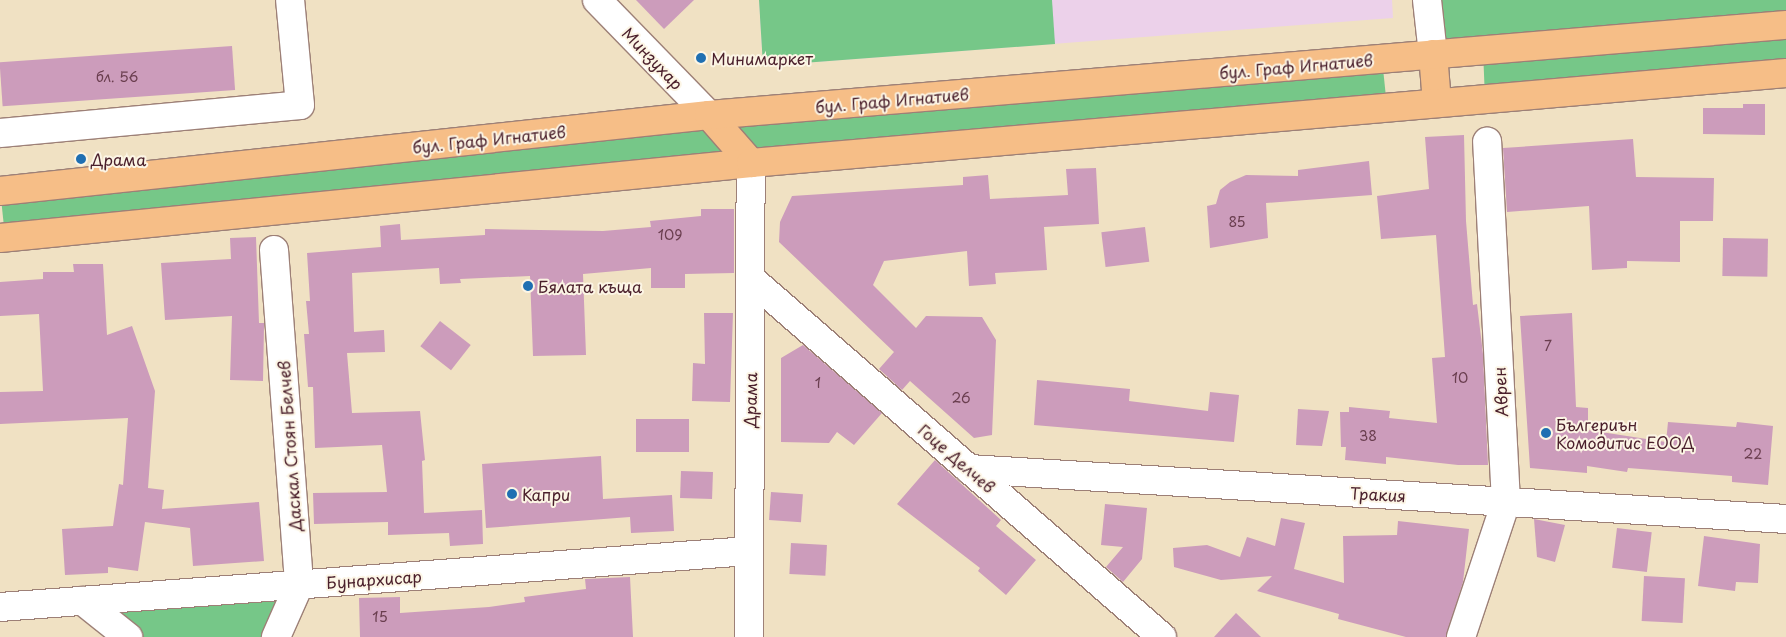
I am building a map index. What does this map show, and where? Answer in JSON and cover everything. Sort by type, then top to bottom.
[{"type":"main road","name":"бул. Граф Игнатиев","points":[[0,191],[709,115],[1786,24]]},
{"type":"main road","points":[[1433,54],[1437,103]]},
{"type":"main road","points":[[0,238],[752,163],[1786,73]]},
{"type":"main road","points":[[709,115],[752,163]]},
{"type":"street","points":[[0,134],[300,104],[290,0]]},
{"type":"street","name":"Минзухар","points":[[597,0],[709,115]]},
{"type":"street","points":[[1427,0],[1433,54]]},
{"type":"street","name":"Аврен","points":[[1462,637],[1506,502],[1487,141]]},
{"type":"street","name":"Драма","points":[[749,637],[748,551],[752,163]]},
{"type":"street","name":"Даскал Стоян Белчев","points":[[274,250],[300,585],[276,637]]},
{"type":"street","name":"Гоце Делчев","points":[[752,279],[1162,637]]},
{"type":"street","name":"Тракия","points":[[969,469],[1786,519]]},
{"type":"street","name":"Бунархисар","points":[[0,607],[748,551]]},
{"type":"street","points":[[84,601],[128,637]]},
{"type":"shaded area","points":[[759,0],[1392,0],[1393,18],[763,66]]},
{"type":"green space","points":[[759,0],[1052,0],[1055,44],[763,66]]},
{"type":"green space","points":[[1427,0],[1786,0],[1786,73],[1485,99],[1483,50],[1433,54]]},
{"type":"green space","points":[[1382,59],[1387,107],[7,252],[2,204]]},
{"type":"green space","points":[[299,585],[276,637],[128,637],[83,601]]},
{"type":"building","points":[[636,0],[694,0],[664,29]]},
{"type":"building","points":[[232,46],[235,90],[3,106],[0,62]]},
{"type":"building","points":[[1743,104],[1765,104],[1765,135],[1703,134],[1703,108],[1743,108]]},
{"type":"building","points":[[1464,135],[1466,221],[1473,305],[1477,304],[1483,354],[1488,465],[1458,465],[1386,457],[1386,464],[1345,460],[1346,447],[1341,447],[1340,412],[1349,412],[1349,407],[1390,411],[1389,418],[1437,423],[1432,358],[1445,357],[1436,235],[1381,239],[1377,196],[1429,189],[1425,137]]},
{"type":"building","points":[[1633,139],[1636,177],[1714,178],[1713,221],[1680,221],[1680,262],[1627,261],[1627,268],[1592,270],[1589,206],[1507,212],[1503,148]]},
{"type":"building","points":[[1369,161],[1372,195],[1266,203],[1268,238],[1210,248],[1207,206],[1216,204],[1220,190],[1230,182],[1246,175],[1298,176],[1298,170]]},
{"type":"building","points":[[1096,168],[1099,224],[1044,227],[1047,270],[995,273],[996,284],[969,286],[967,251],[884,261],[873,285],[916,328],[926,316],[982,317],[996,340],[992,435],[974,438],[910,381],[902,390],[879,369],[894,352],[779,242],[780,222],[792,196],[963,185],[963,177],[988,175],[990,199],[1068,195],[1066,169]]},
{"type":"building","points":[[701,209],[734,209],[734,273],[685,274],[685,288],[651,288],[651,268],[583,274],[586,355],[533,356],[530,276],[460,279],[461,283],[440,284],[439,268],[352,273],[354,332],[384,330],[385,352],[347,353],[352,413],[420,411],[425,460],[422,461],[424,513],[482,510],[483,544],[450,546],[449,533],[388,535],[388,522],[314,524],[313,493],[387,492],[382,445],[315,448],[313,387],[308,387],[304,334],[309,334],[306,301],[310,301],[307,253],[381,247],[380,226],[400,224],[401,240],[485,235],[485,229],[603,231],[651,227],[650,221],[701,216]]},
{"type":"building","points":[[1145,227],[1149,262],[1106,267],[1101,232]]},
{"type":"building","points":[[256,237],[259,323],[264,323],[263,381],[230,380],[232,316],[165,320],[161,263],[231,259],[230,238]]},
{"type":"building","points":[[1723,238],[1768,239],[1767,277],[1722,276]]},
{"type":"building","points":[[73,264],[103,264],[107,335],[132,326],[155,391],[148,488],[164,490],[162,509],[259,502],[264,561],[193,566],[190,528],[145,522],[138,571],[108,567],[108,573],[65,575],[62,529],[113,526],[119,484],[123,485],[128,418],[0,424],[0,392],[43,391],[39,314],[0,316],[0,282],[43,279],[43,272],[74,272]]},
{"type":"building","points":[[704,313],[733,313],[730,402],[692,401],[693,363],[705,364]]},
{"type":"building","points":[[1572,313],[1576,407],[1588,408],[1588,430],[1666,442],[1668,422],[1736,427],[1737,422],[1773,426],[1768,485],[1732,482],[1732,476],[1628,468],[1627,472],[1587,466],[1587,473],[1530,468],[1520,316]]},
{"type":"building","points":[[440,321],[471,345],[451,370],[420,346]]},
{"type":"building","points":[[803,345],[882,413],[854,445],[837,432],[829,443],[781,442],[781,358]]},
{"type":"building","points":[[1037,380],[1130,389],[1129,401],[1208,411],[1210,392],[1239,395],[1234,442],[1034,425]]},
{"type":"building","points":[[1298,409],[1329,411],[1322,446],[1296,445]]},
{"type":"building","points":[[636,419],[689,419],[689,452],[636,452]]},
{"type":"building","points":[[601,456],[603,499],[672,495],[674,531],[631,533],[630,517],[486,528],[482,464]]},
{"type":"building","points":[[935,460],[1001,520],[996,526],[1036,560],[1006,595],[978,571],[980,568],[897,504]]},
{"type":"building","points":[[681,471],[713,472],[712,499],[680,498]]},
{"type":"building","points":[[771,492],[803,494],[801,522],[769,520]]},
{"type":"building","points":[[1105,504],[1147,508],[1142,559],[1123,582],[1106,567],[1123,547],[1101,545]]},
{"type":"building","points":[[1281,518],[1305,523],[1294,569],[1344,583],[1343,536],[1397,535],[1398,521],[1469,529],[1463,582],[1446,637],[1406,637],[1338,619],[1339,614],[1257,591],[1272,576],[1221,580],[1174,567],[1173,548],[1207,545],[1240,557],[1247,537],[1275,546]]},
{"type":"building","points":[[1534,519],[1565,525],[1555,562],[1537,557]]},
{"type":"building","points":[[1617,528],[1652,532],[1647,572],[1612,568]]},
{"type":"building","points":[[1704,536],[1760,544],[1758,583],[1736,582],[1735,591],[1698,586]]},
{"type":"building","points":[[791,543],[827,545],[825,576],[789,574]]},
{"type":"building","points":[[1644,576],[1685,578],[1683,623],[1642,621]]},
{"type":"building","points":[[630,577],[633,637],[360,637],[359,598],[400,597],[400,613],[489,607],[525,602],[524,597],[586,589],[585,579]]},
{"type":"building","points":[[1236,613],[1261,637],[1214,637]]},
{"type":"place","name":"Минимаркет","points":[[701,58]]},
{"type":"place","name":"Драма","points":[[81,159]]},
{"type":"place","name":"Бялата къща","points":[[528,286]]},
{"type":"place","name":"Бългериън Комодитис ЕООД","points":[[1546,433]]},
{"type":"place","name":"Капри","points":[[512,494]]}]
